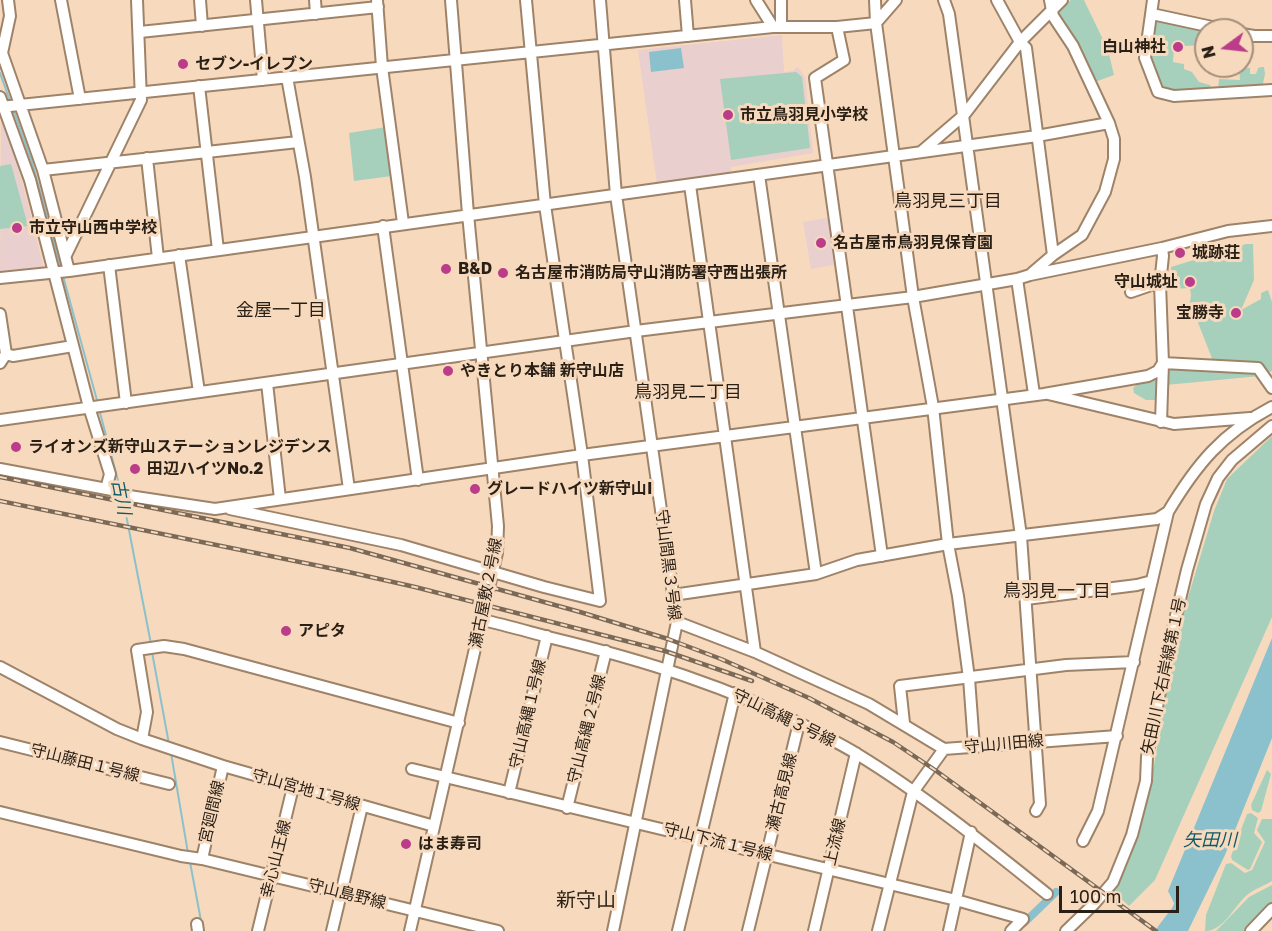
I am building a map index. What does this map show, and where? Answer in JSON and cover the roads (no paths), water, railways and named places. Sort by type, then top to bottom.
[{"type":"street","points":[[8,0],[10,16],[1,50],[7,105],[30,180],[89,407],[110,474],[109,489]]},
{"type":"street","points":[[61,0],[80,99]]},
{"type":"street","points":[[66,255],[141,100],[138,0]]},
{"type":"street","points":[[200,0],[202,26]]},
{"type":"street","points":[[256,0],[262,80]]},
{"type":"street","points":[[315,0],[316,14]]},
{"type":"street","name":"瀬古屋敷２号線","points":[[410,931],[497,553],[498,526],[468,214],[451,0]]},
{"type":"street","points":[[222,508],[401,545],[600,601],[582,455],[545,205],[525,0]]},
{"type":"street","name":"守山間黒３号線","points":[[600,0],[616,195],[677,622],[613,931]]},
{"type":"street","points":[[685,0],[688,36]]},
{"type":"street","points":[[756,0],[777,27]]},
{"type":"street","points":[[777,27],[782,0]]},
{"type":"street","points":[[875,0],[876,23],[913,297],[933,407],[948,544],[958,596],[969,678],[975,746]]},
{"type":"street","points":[[7,105],[456,59],[531,54],[777,27],[837,27],[876,23],[896,0]]},
{"type":"street","points":[[944,0],[949,14],[964,115],[985,285],[1022,536],[1040,804],[1036,811]]},
{"type":"street","points":[[997,0],[1020,42],[1026,48],[1053,255]]},
{"type":"street","points":[[921,152],[964,115],[1051,5],[1062,0]]},
{"type":"street","points":[[1153,0],[1145,58],[1158,92],[1174,96],[1272,90]]},
{"type":"street","points":[[140,33],[316,14],[378,4],[382,67],[403,223]]},
{"type":"street","points":[[1030,275],[1053,255],[1082,235],[1105,192],[1114,159],[1114,139],[1108,123],[1073,46],[1051,5]]},
{"type":"street","points":[[1152,14],[1194,23]]},
{"type":"street","points":[[837,27],[844,60],[815,78],[882,556]]},
{"type":"street","points":[[1254,36],[1272,36]]},
{"type":"street","points":[[287,77],[313,236],[349,489]]},
{"type":"street","points":[[199,86],[218,250]]},
{"type":"street","points":[[7,105],[43,170],[69,271]]},
{"type":"street","points":[[0,278],[69,271],[690,185],[1038,136],[1108,123]]},
{"type":"street","points":[[43,170],[298,142]]},
{"type":"street","points":[[147,158],[158,258]]},
{"type":"street","points":[[759,175],[816,574]]},
{"type":"street","points":[[690,185],[755,652]]},
{"type":"street","points":[[383,226],[418,480]]},
{"type":"street","points":[[0,420],[636,331],[913,297],[1017,279],[1162,248],[1228,231],[1272,226]]},
{"type":"street","points":[[1161,422],[1160,282],[1162,248]]},
{"type":"street","points":[[179,255],[199,392]]},
{"type":"street","points":[[109,265],[126,403]]},
{"type":"street","points":[[1017,279],[1039,394]]},
{"type":"street","points":[[1131,291],[1160,282]]},
{"type":"street","points":[[0,314],[3,358],[73,346]]},
{"type":"street","points":[[0,469],[109,489],[130,496],[215,509],[582,455],[1039,394],[1148,376],[1158,371],[1162,363]]},
{"type":"street","points":[[1162,363],[1258,368],[1272,388]]},
{"type":"street","points":[[267,383],[280,499]]},
{"type":"street","points":[[1039,394],[1174,424],[1253,417]]},
{"type":"street","points":[[1083,841],[1098,811],[1168,512],[1186,482],[1213,448],[1253,417],[1272,407]]},
{"type":"street","name":"矢田川下右岸線第１号","points":[[1066,931],[1113,882],[1132,835],[1146,781],[1146,757],[1170,641],[1206,504],[1218,478],[1232,460],[1272,426]]},
{"type":"street","points":[[673,595],[816,574],[857,560],[948,544],[1157,519],[1168,512]]},
{"type":"street","points":[[1026,599],[1137,585],[1152,581]]},
{"type":"street","name":"守山高縄３号線","points":[[482,620],[668,669],[735,693],[799,723],[856,753],[972,832],[1047,894]]},
{"type":"street","points":[[677,622],[755,652],[869,704],[944,749]]},
{"type":"street","name":"守山高縄１号線","points":[[510,793],[546,636]]},
{"type":"street","points":[[0,667],[117,729],[142,739],[147,712],[137,650],[164,646],[184,649],[459,723]]},
{"type":"street","name":"守山高縄２号線","points":[[567,807],[606,651]]},
{"type":"street","points":[[904,723],[900,686],[1066,665],[1134,662]]},
{"type":"street","points":[[678,931],[735,693]]},
{"type":"street","name":"瀬古高見線","points":[[748,931],[799,723]]},
{"type":"street","name":"守山川田線","points":[[878,931],[913,792],[944,749],[1117,736]]},
{"type":"street","name":"守山宮地１号線","points":[[142,739],[223,766],[434,826]]},
{"type":"street","name":"守山藤田１号線","points":[[0,742],[170,784]]},
{"type":"street","name":"上流線","points":[[814,931],[856,753]]},
{"type":"street","name":"宮廻間線","points":[[198,858],[223,766]]},
{"type":"street","name":"守山下流１号線","points":[[412,769],[956,900],[1023,919],[1011,931]]},
{"type":"street","name":"幸心山王線","points":[[258,931],[294,787]]},
{"type":"street","points":[[332,931],[362,806]]},
{"type":"street","name":"守山島野線","points":[[0,812],[182,857],[198,858],[475,928],[498,931]]},
{"type":"street","points":[[949,931],[972,832]]},
{"type":"street","points":[[1251,931],[1272,909]]},
{"type":"water","points":[[681,48],[684,68],[651,72],[649,52]]},
{"type":"water","name":"矢田川","points":[[1272,638],[1272,738],[1225,855],[1188,931],[1169,931],[1180,915],[1168,891]]},
{"type":"waterway","name":"古川","points":[[0,73],[10,101]]},
{"type":"waterway","name":"古川","points":[[13,109],[32,162],[61,268]]},
{"type":"waterway","name":"古川","points":[[63,276],[98,404]]},
{"type":"waterway","name":"古川","points":[[99,409],[120,488]]},
{"type":"waterway","name":"古川","points":[[123,499],[151,644]]},
{"type":"waterway","name":"古川","points":[[152,652],[169,744]]},
{"type":"waterway","name":"古川","points":[[171,753],[188,853]]},
{"type":"waterway","points":[[0,806],[28,813]]},
{"type":"waterway","points":[[33,814],[64,821]]},
{"type":"waterway","points":[[69,823],[134,839]]},
{"type":"waterway","points":[[143,841],[172,848]]},
{"type":"waterway","name":"古川","points":[[190,862],[201,921]]},
{"type":"waterway","points":[[1024,923],[1056,892]]},
{"type":"waterway","name":"矢田川","points":[[1164,931],[1179,911],[1187,894]]},
{"type":"railway","points":[[0,477],[350,548],[580,612],[668,639],[721,659],[809,698],[893,742],[1156,931]]},
{"type":"railway","points":[[0,501],[415,587],[665,651],[752,681]]},
{"type":"place","name":"白山神社","points":[[1178,47]]},
{"type":"place","name":"セブン-イレブン","points":[[183,64]]},
{"type":"place","name":"市立鳥羽見小学校","points":[[728,115]]},
{"type":"place","name":"市立守山西中学校","points":[[17,228]]},
{"type":"place","name":"名古屋市鳥羽見保育園","points":[[821,243]]},
{"type":"place","name":"城跡荘","points":[[1180,253]]},
{"type":"place","name":"B&D","points":[[446,269]]},
{"type":"place","name":"名古屋市消防局守山消防署守西出張所","points":[[503,273]]},
{"type":"place","name":"守山城址","points":[[1190,282]]},
{"type":"place","name":"宝勝寺","points":[[1236,313]]},
{"type":"place","name":"やきとり本舗 新守山店","points":[[448,371]]},
{"type":"place","name":"ライオンズ新守山ステーションレジデンス","points":[[16,447]]},
{"type":"place","name":"田辺ハイツNo.2","points":[[135,469]]},
{"type":"place","name":"グレードハイツ新守山I","points":[[475,489]]},
{"type":"place","name":"アピタ","points":[[286,631]]},
{"type":"place","name":"はま寿司","points":[[406,844]]},
{"type":"district","name":"鳥羽見三丁目","points":[[948,201]]},
{"type":"district","name":"金屋一丁目","points":[[281,310]]},
{"type":"district","name":"鳥羽見二丁目","points":[[688,392]]},
{"type":"district","name":"鳥羽見一丁目","points":[[1057,591]]},
{"type":"district","name":"新守山","points":[[586,901]]}]
